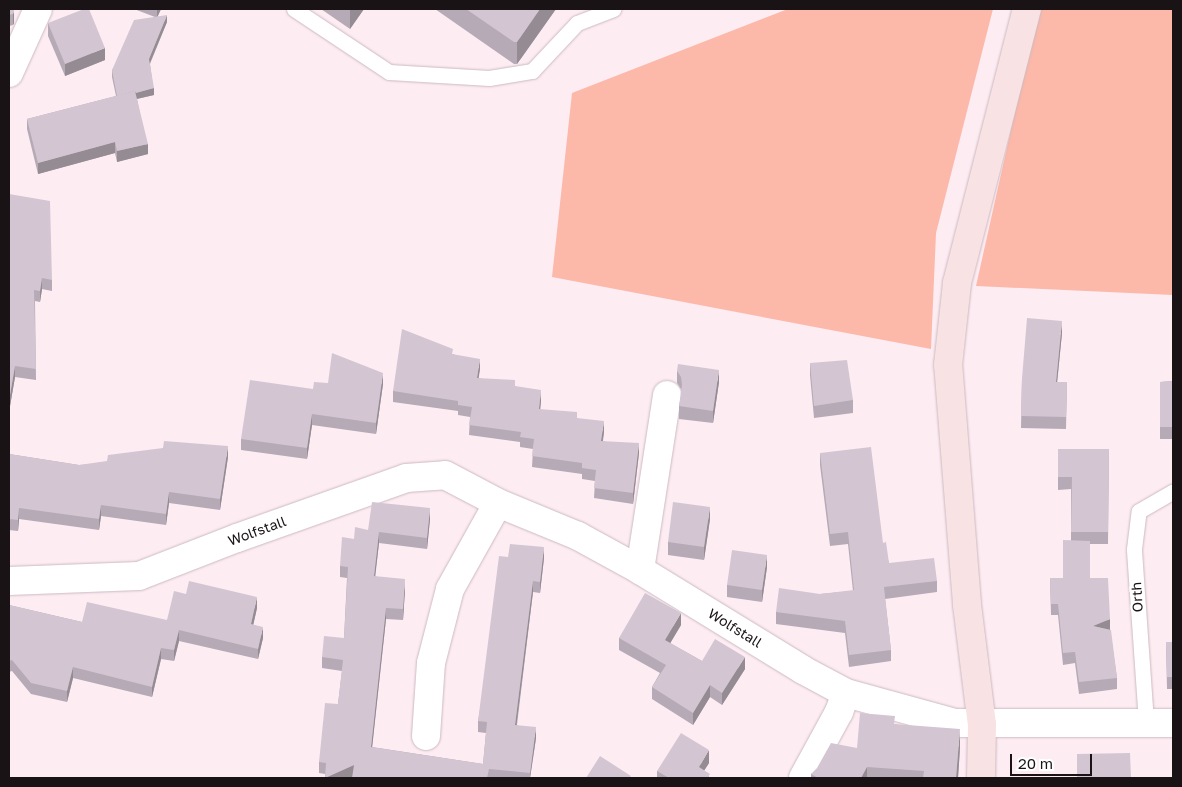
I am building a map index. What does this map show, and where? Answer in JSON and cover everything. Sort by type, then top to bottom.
[{"type":"main road","points":[[981,778],[982,725],[967,604],[948,365],[957,283],[1027,9]]},
{"type":"street","points":[[9,73],[38,9]]},
{"type":"street","points":[[640,570],[667,395]]},
{"type":"street","name":"Wolfstall","points":[[9,581],[140,576],[237,538],[406,478],[445,475],[498,503],[578,536],[640,570],[803,670],[846,693],[955,723],[982,725]]},
{"type":"street","points":[[426,736],[431,663],[450,589],[498,503]]},
{"type":"street","points":[[803,778],[839,712],[846,693]]},
{"type":"street","points":[[982,725],[1173,722]]},
{"type":"lane","points":[[294,9],[389,72],[490,78],[532,71],[577,23],[613,9]]},
{"type":"lane","name":"Orth","points":[[1146,722],[1134,549],[1140,511],[1173,491]]},
{"type":"shaded area","points":[[788,9],[993,9],[936,233],[931,349],[552,277],[572,93]]},
{"type":"shaded area","points":[[1038,9],[1173,9],[1173,295],[976,286]]},
{"type":"building","points":[[9,9],[14,9],[13,14],[9,15]]},
{"type":"building","points":[[84,9],[89,9],[105,48],[65,64],[48,23]]},
{"type":"building","points":[[466,9],[540,9],[517,42],[514,42]]},
{"type":"building","points":[[167,15],[149,59],[154,88],[117,96],[112,70],[134,20]]},
{"type":"building","points":[[135,91],[148,144],[117,151],[115,142],[38,163],[27,119]]},
{"type":"building","points":[[9,194],[50,201],[52,280],[42,278],[40,291],[34,290],[36,369],[15,366],[9,401]]},
{"type":"building","points":[[1027,318],[1062,321],[1056,382],[1067,382],[1066,417],[1021,416]]},
{"type":"building","points":[[402,329],[453,349],[452,354],[480,359],[477,378],[515,380],[515,386],[541,390],[539,409],[577,412],[577,418],[604,421],[601,441],[639,443],[633,493],[594,488],[596,470],[582,468],[582,463],[532,456],[534,439],[520,437],[521,432],[469,425],[472,407],[458,405],[458,401],[393,391]]},
{"type":"building","points":[[332,353],[383,373],[376,423],[312,414],[307,448],[241,439],[250,380],[313,389],[314,382],[328,383]]},
{"type":"building","points":[[847,360],[853,400],[814,406],[810,363]]},
{"type":"building","points":[[678,364],[719,370],[713,411],[679,406],[682,385],[681,377],[677,371]]},
{"type":"building","points":[[1173,381],[1173,427],[1160,427],[1160,382]]},
{"type":"building","points":[[164,441],[228,446],[220,499],[169,492],[166,514],[101,505],[99,519],[19,508],[18,520],[9,519],[9,454],[79,465],[107,461],[108,455],[163,448]]},
{"type":"building","points":[[871,447],[883,543],[886,542],[889,563],[934,558],[937,581],[884,587],[891,650],[849,655],[845,621],[776,612],[779,588],[820,594],[854,590],[848,532],[830,534],[820,453]]},
{"type":"building","points":[[1058,449],[1109,449],[1108,532],[1071,532],[1072,477],[1058,477]]},
{"type":"building","points":[[372,502],[430,508],[427,538],[379,532],[374,576],[405,579],[403,609],[386,608],[371,747],[483,764],[487,722],[478,721],[499,556],[508,557],[510,544],[544,547],[540,582],[533,581],[515,725],[536,727],[530,773],[489,769],[487,778],[352,778],[354,765],[325,778],[326,763],[319,762],[325,703],[338,704],[343,660],[322,657],[324,636],[344,638],[348,567],[340,566],[342,537],[354,539],[355,527],[368,530]]},
{"type":"building","points":[[673,502],[710,507],[704,547],[668,542]]},
{"type":"building","points":[[1063,540],[1090,541],[1090,578],[1108,578],[1110,619],[1093,626],[1111,630],[1117,678],[1079,682],[1075,652],[1063,653],[1058,604],[1051,604],[1050,578],[1063,578]]},
{"type":"building","points":[[732,550],[767,555],[762,590],[727,585]]},
{"type":"building","points":[[189,581],[257,597],[251,624],[263,627],[258,649],[179,630],[174,650],[161,648],[152,687],[73,667],[67,691],[31,683],[12,660],[9,661],[9,605],[82,622],[87,602],[167,620],[174,591],[186,594]]},
{"type":"building","points":[[645,593],[681,613],[665,640],[702,661],[715,639],[745,657],[722,693],[710,685],[693,713],[652,687],[666,665],[619,638]]},
{"type":"building","points":[[1166,642],[1173,642],[1173,677],[1167,677]]},
{"type":"building","points":[[860,713],[895,716],[894,724],[960,729],[956,778],[923,778],[924,771],[867,767],[861,778],[818,778],[811,774],[817,768],[831,743],[857,748]]},
{"type":"building","points":[[681,733],[709,750],[699,767],[710,774],[707,778],[669,778],[657,771]]},
{"type":"building","points":[[1130,753],[1131,778],[1077,778],[1077,754]]},
{"type":"building","points":[[600,756],[631,776],[629,778],[586,778]]}]
